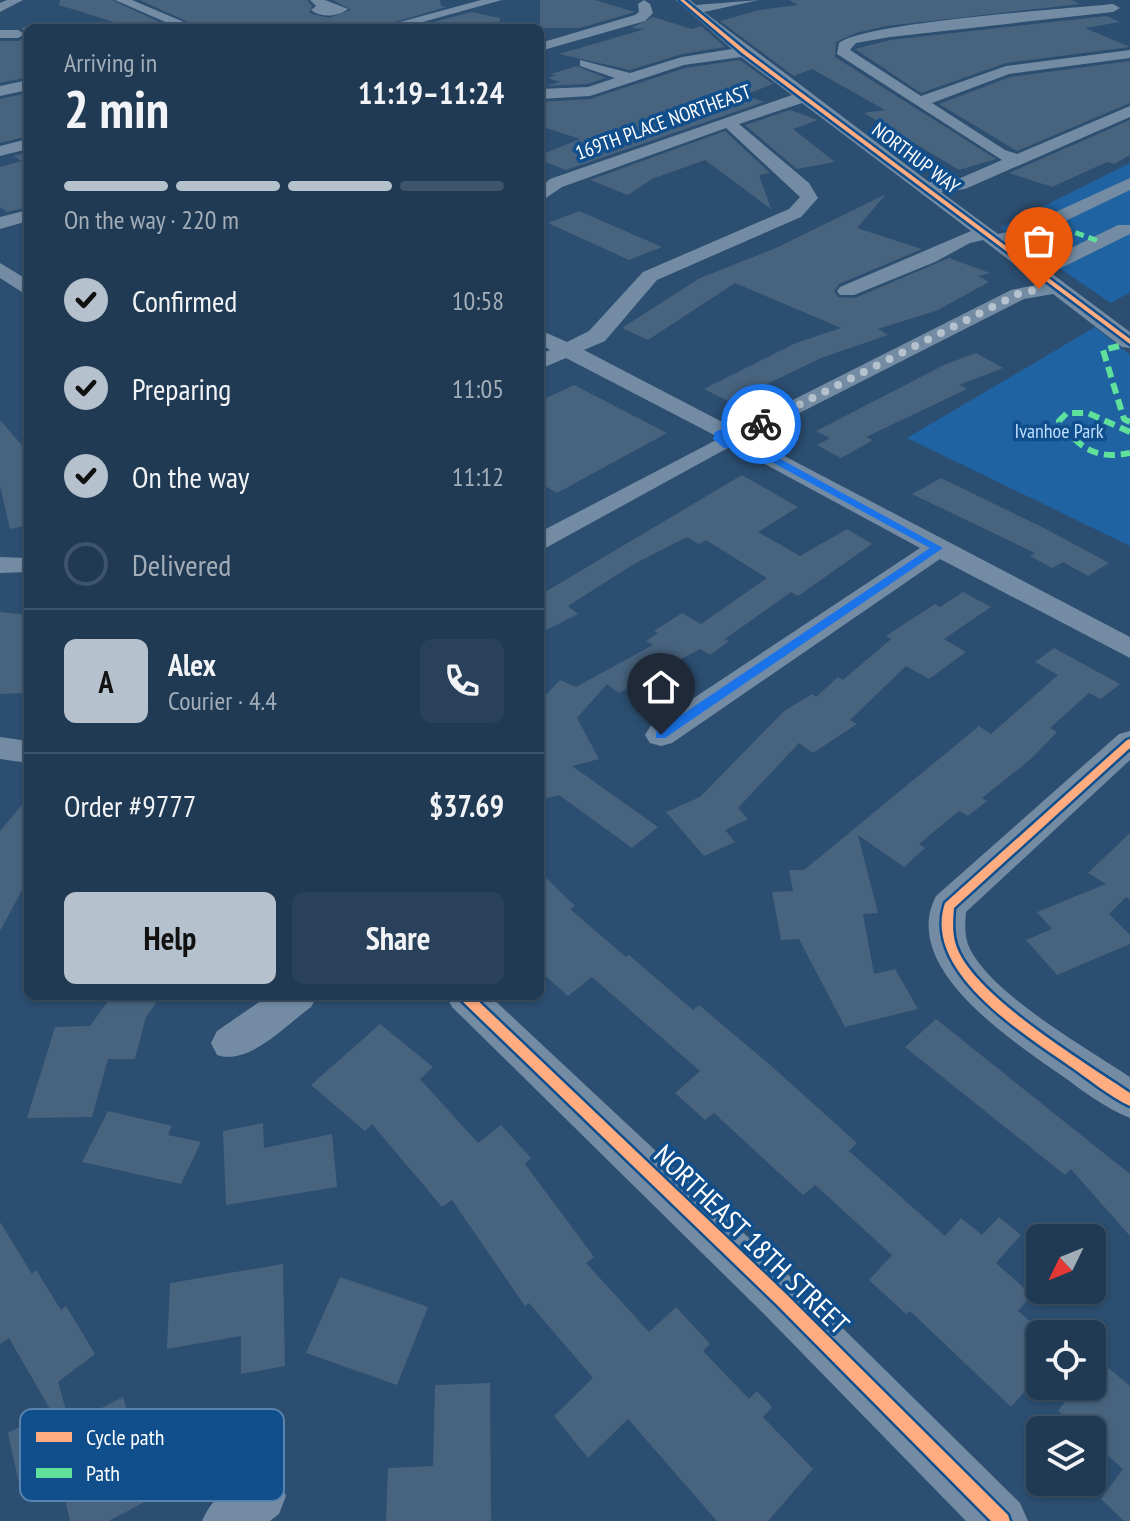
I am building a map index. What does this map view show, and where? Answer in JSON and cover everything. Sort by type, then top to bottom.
[{"type":"street","points":[[0,8],[17,0]]},
{"type":"street","points":[[121,0],[181,24]]},
{"type":"street","points":[[401,24],[496,0]]},
{"type":"street","points":[[544,46],[640,18],[668,3],[753,0]]},
{"type":"street","name":"NORTHUP WAY","points":[[668,3],[744,52],[1130,342]]},
{"type":"street","points":[[1017,159],[999,154],[842,51],[852,40],[890,33],[1108,4],[1130,16]]},
{"type":"street","points":[[556,25],[584,34]]},
{"type":"street","points":[[0,34],[18,34]]},
{"type":"street","points":[[659,50],[682,61]]},
{"type":"street","points":[[544,94],[590,91],[682,61],[744,52]]},
{"type":"street","points":[[920,102],[1006,70],[1130,54]]},
{"type":"street","points":[[585,63],[629,78]]},
{"type":"street","points":[[0,91],[24,86]]},
{"type":"street","name":"169TH PLACE NORTHEAST","points":[[544,194],[556,183],[805,98]]},
{"type":"street","points":[[925,188],[959,185],[1130,111]]},
{"type":"street","points":[[544,360],[597,336],[650,276],[795,213],[809,198],[803,187],[728,122]]},
{"type":"street","points":[[0,151],[24,145]]},
{"type":"street","points":[[847,291],[928,258],[964,238],[1021,235],[1130,183]]},
{"type":"street","points":[[0,223],[24,216]]},
{"type":"street","points":[[1035,270],[1047,268],[1125,229]]},
{"type":"street","points":[[0,269],[24,287]]},
{"type":"street","points":[[544,541],[735,438],[1018,294],[1056,287]]},
{"type":"street","points":[[544,338],[1130,649]]},
{"type":"street","points":[[661,735],[938,548]]},
{"type":"street","points":[[1130,742],[949,906],[946,930],[952,952],[970,978],[998,1005],[1130,1100]]},
{"type":"street","points":[[0,748],[24,751]]},
{"type":"street","points":[[231,1043],[292,1000]]},
{"type":"street","name":"NORTHEAST 18TH STREET","points":[[469,1000],[780,1298],[1002,1521]]},
{"type":"green space","points":[[1130,163],[1130,292],[1111,303],[1000,228]]},
{"type":"green space","name":"Ivanhoe Park","points":[[1095,327],[1130,355],[1130,546],[907,438]]},
{"type":"building","points":[[60,0],[112,0],[163,24],[120,24],[59,5]]},
{"type":"building","points":[[140,0],[307,0],[312,6],[309,13],[329,18],[351,10],[333,0],[440,0],[441,6],[446,7],[389,24],[192,24]]},
{"type":"building","points":[[540,0],[595,0],[635,12],[580,28],[544,28],[544,24],[540,24]]},
{"type":"building","points":[[789,0],[1072,0],[1080,4],[886,26],[856,33],[836,42],[835,57],[996,159],[959,170],[864,113],[885,110],[812,69],[794,76],[720,21],[759,10],[798,5]]},
{"type":"building","points":[[471,12],[500,18],[499,24],[427,24]]},
{"type":"building","points":[[1106,16],[1120,22],[1085,28],[1130,47],[1006,63],[921,93],[855,49],[890,40]]},
{"type":"building","points":[[653,17],[692,29],[701,26],[725,47],[682,54],[630,70],[559,54],[645,29],[631,28]]},
{"type":"building","points":[[24,38],[24,78],[0,83],[0,41],[19,41]]},
{"type":"building","points":[[740,60],[773,84],[744,95],[764,102],[566,170],[544,162],[544,153],[580,139],[544,127],[544,102],[590,99],[685,68]]},
{"type":"building","points":[[1130,61],[1130,103],[1017,151],[939,104],[1010,77]]},
{"type":"building","points":[[577,66],[606,78],[587,84],[546,86],[560,82],[548,78],[556,75],[551,74]]},
{"type":"building","points":[[24,94],[24,137],[0,143],[0,99]]},
{"type":"building","points":[[790,110],[818,120],[793,129],[835,162],[797,169],[745,125]]},
{"type":"building","points":[[1130,120],[1130,155],[1114,164],[1107,162],[1052,187],[1009,173]]},
{"type":"building","points":[[725,131],[770,173],[759,175],[771,209],[705,160],[652,179],[628,195],[590,180]]},
{"type":"building","points":[[24,153],[24,208],[7,212],[0,207],[0,167],[22,161],[13,156]]},
{"type":"building","points":[[886,194],[857,228],[922,249],[839,284],[834,291],[838,297],[855,298],[949,258],[990,273],[978,276],[989,282],[938,310],[878,329],[888,335],[821,358],[730,402],[704,389],[796,343],[841,328],[735,283],[648,340],[622,328],[700,278],[776,248]]},
{"type":"building","points":[[579,211],[662,247],[629,260],[548,223]]},
{"type":"building","points":[[976,353],[1003,368],[959,385],[967,389],[866,437],[873,440],[841,458],[817,445],[830,438],[816,431],[946,364]]},
{"type":"building","points":[[574,385],[667,433],[557,493],[544,485],[544,399]]},
{"type":"building","points":[[0,420],[24,447],[24,526],[10,529],[0,486]]},
{"type":"building","points":[[742,475],[798,507],[758,532],[800,556],[847,529],[872,544],[798,596],[791,592],[725,639],[729,641],[710,655],[700,649],[619,693],[607,684],[577,718],[599,759],[572,766],[658,827],[632,848],[559,795],[544,799],[544,697],[560,680],[576,687],[653,645],[646,641],[658,633],[654,631],[682,613],[701,624],[767,578],[706,540],[699,544],[687,537],[634,564],[568,606],[578,614],[544,631],[544,593]]},
{"type":"building","points":[[941,478],[1109,563],[1088,576],[1063,562],[1052,568],[1030,556],[1035,553],[912,494]]},
{"type":"building","points":[[963,592],[991,607],[944,639],[966,652],[929,679],[906,666],[850,720],[857,724],[813,753],[799,743],[738,808],[748,819],[725,830],[735,842],[704,856],[666,812],[700,797],[784,711],[812,694],[816,697],[838,677],[843,680],[891,639],[886,636],[935,604],[940,607]]},
{"type":"building","points":[[0,612],[24,615],[24,693],[0,694]]},
{"type":"building","points":[[1054,648],[1120,684],[1101,699],[1089,693],[1050,728],[1057,732],[1031,759],[982,798],[987,801],[968,816],[959,811],[919,844],[925,848],[904,867],[858,835],[878,913],[863,914],[874,974],[895,969],[918,1009],[845,1027],[799,939],[781,940],[772,892],[793,891],[789,870],[804,870],[979,726],[991,734],[1058,675],[1035,662]]},
{"type":"building","points":[[24,803],[24,886],[0,931],[0,831]]},
{"type":"building","points":[[1130,833],[1130,900],[1126,897],[1109,914],[1130,935],[1130,944],[1057,975],[1026,940],[1052,929],[1037,912],[1106,884],[1088,873]]},
{"type":"building","points":[[544,876],[575,906],[570,909],[626,957],[629,955],[693,1010],[699,1005],[768,1063],[857,1143],[849,1151],[945,1236],[961,1218],[982,1235],[999,1217],[1021,1235],[996,1263],[1026,1290],[1026,1302],[1018,1311],[1028,1320],[1026,1320],[1026,1390],[1011,1407],[910,1311],[906,1314],[869,1280],[892,1255],[815,1185],[803,1195],[714,1113],[705,1120],[675,1093],[700,1071],[592,977],[568,996],[544,975]]},
{"type":"building","points":[[109,1000],[158,1000],[146,1017],[135,1059],[108,1059],[92,1117],[27,1118],[55,1027],[90,1026]]},
{"type":"building","points":[[936,1019],[1130,1174],[1130,1236],[1071,1169],[1065,1175],[905,1047]]},
{"type":"building","points":[[380,1024],[433,1067],[420,1079],[478,1143],[501,1125],[531,1158],[525,1164],[594,1257],[586,1263],[649,1332],[676,1307],[710,1344],[703,1351],[749,1399],[757,1391],[772,1407],[763,1417],[813,1469],[768,1521],[717,1521],[628,1419],[588,1458],[554,1416],[593,1378],[529,1303],[525,1306],[452,1200],[442,1207],[372,1124],[365,1131],[311,1085]]},
{"type":"building","points":[[108,1111],[172,1126],[168,1135],[201,1142],[181,1184],[82,1162]]},
{"type":"building","points":[[263,1123],[264,1148],[332,1134],[337,1187],[226,1205],[223,1131]]},
{"type":"building","points":[[0,1222],[32,1274],[36,1270],[61,1310],[66,1306],[95,1354],[58,1382],[66,1409],[50,1409],[9,1338],[0,1344]]},
{"type":"building","points":[[283,1264],[285,1366],[241,1374],[241,1336],[167,1349],[170,1283]]},
{"type":"building","points":[[340,1277],[428,1307],[397,1385],[306,1353]]},
{"type":"building","points":[[1106,1366],[1130,1386],[1130,1521],[1124,1521],[1101,1499],[1123,1469],[1106,1454],[1106,1416],[1064,1416],[1058,1411],[1066,1400],[1106,1400]]},
{"type":"building","points":[[490,1383],[491,1521],[386,1521],[388,1468],[433,1466],[435,1385]]},
{"type":"building","points":[[123,1397],[126,1409],[99,1409]]},
{"type":"building","points":[[20,1427],[19,1484],[8,1433]]},
{"type":"building","points":[[65,1501],[146,1501],[109,1521],[70,1521]]},
{"type":"marked path","points":[[1049,223],[1101,242]]},
{"type":"marked path","points":[[1119,346],[1103,350],[1124,419],[1130,422]]},
{"type":"marked path","points":[[1130,432],[1088,413],[1067,413],[1059,421],[1074,440],[1089,452],[1107,456],[1130,453]]},
{"type":"cycle path","points":[[682,0],[744,52],[1130,342]]},
{"type":"cycle path","points":[[1130,742],[949,906],[947,928],[951,949],[962,969],[981,989],[1030,1031],[1130,1100]]},
{"type":"cycle path","points":[[469,1000],[780,1298],[1002,1521]]},
{"type":"way so far","points":[[761,424],[836,385],[883,365],[1018,294],[1039,289]]},
{"type":"route","points":[[661,735],[938,548],[748,445],[728,446],[720,442],[717,436],[726,430],[747,432],[761,424]]}]
